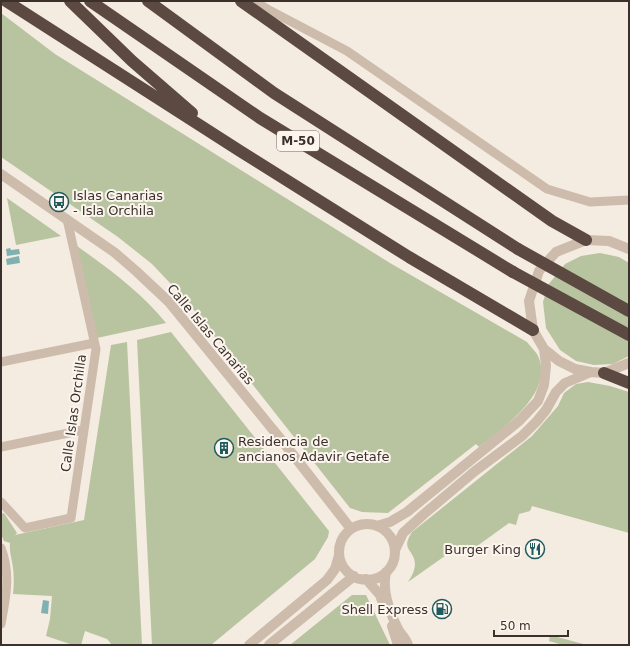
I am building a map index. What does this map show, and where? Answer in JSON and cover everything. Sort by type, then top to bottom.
[{"type":"highway","points":[[6,1],[409,257],[533,330]]},
{"type":"highway","points":[[70,1],[132,61],[240,151]]},
{"type":"highway","name":"M-50","points":[[90,1],[260,118],[513,272],[629,335]]},
{"type":"highway","name":"M-50","points":[[148,1],[274,94],[518,249],[629,311]]},
{"type":"highway","points":[[241,1],[552,221],[586,240]]},
{"type":"highway","points":[[604,373],[629,383]]},
{"type":"street","points":[[254,1],[347,51],[547,189],[590,202],[629,200]]},
{"type":"street","name":"Calle Islas Canarias","points":[[1,174],[114,252],[169,302],[287,447],[351,529]]},
{"type":"street","name":"Calle Islas Orchilla","points":[[1,502],[25,528],[71,518],[96,349],[67,219]]},
{"type":"street","points":[[629,249],[609,241],[586,240],[556,252],[539,271],[529,301],[533,330],[544,349],[559,361],[575,369],[604,373],[629,363]]},
{"type":"street","points":[[1,362],[94,343]]},
{"type":"street","points":[[377,526],[390,522],[407,512],[519,420],[538,402],[544,385],[546,366],[544,349]]},
{"type":"street","points":[[366,580],[384,574],[394,559],[395,550],[403,533],[475,471],[522,436],[546,410],[556,392],[564,383],[591,372]]},
{"type":"street","points":[[1,447],[83,430]]},
{"type":"street","points":[[249,645],[323,584],[335,569],[339,555],[339,548],[345,534],[351,529],[363,524],[377,526],[384,529],[393,542],[395,550]]},
{"type":"street","points":[[1,548],[4,554],[7,578],[6,596],[1,624]]},
{"type":"street","points":[[339,555],[342,564],[347,571],[354,576],[366,580],[380,595],[398,645]]},
{"type":"street","points":[[386,572],[386,597],[399,631],[406,639],[408,645]]},
{"type":"street","points":[[269,645],[354,576]]},
{"type":"green space","points":[[1,13],[55,54],[390,263],[527,342],[537,354],[541,368],[540,381],[534,395],[501,430],[479,447],[476,444],[388,513],[362,512],[350,508],[186,300],[152,264],[118,237],[1,157]]},
{"type":"green space","points":[[7,198],[61,236],[16,245]]},
{"type":"green space","points":[[77,246],[113,272],[135,291],[166,323],[97,338]]},
{"type":"green space","points":[[600,253],[619,257],[629,263],[629,356],[613,364],[594,365],[576,361],[560,350],[546,328],[543,302],[548,285],[565,264],[581,256]]},
{"type":"green space","points":[[171,332],[329,531],[328,537],[315,559],[211,645],[152,645],[137,340]]},
{"type":"green space","points":[[127,342],[142,645],[112,645],[107,639],[85,631],[81,645],[73,645],[46,636],[50,619],[52,596],[13,594],[14,575],[10,543],[4,541],[1,534],[1,514],[4,513],[17,533],[15,535],[84,520],[111,345]]},
{"type":"green space","points":[[588,382],[610,386],[629,392],[629,533],[532,506],[530,511],[519,514],[516,525],[509,523],[473,549],[459,546],[408,582],[415,566],[414,559],[407,546],[412,532],[532,436],[558,406],[564,393],[576,384]]},
{"type":"green space","points":[[352,595],[366,595],[390,645],[290,645]]},
{"type":"green space","points":[[550,635],[587,645],[563,645],[549,641]]},
{"type":"water","points":[[10,248],[11,250],[19,249],[20,254],[7,256],[6,249]]},
{"type":"water","points":[[19,256],[20,263],[7,265],[6,259]]},
{"type":"water","points":[[43,600],[49,601],[48,614],[41,613]]},
{"type":"place","name":"Islas Canarias - Isla Orchila","points":[[59,202]]},
{"type":"place","name":"Residencia de ancianos Adavir Getafe","points":[[224,448]]},
{"type":"place","name":"Burger King","points":[[535,549]]},
{"type":"place","name":"Shell Express","points":[[442,609]]}]
